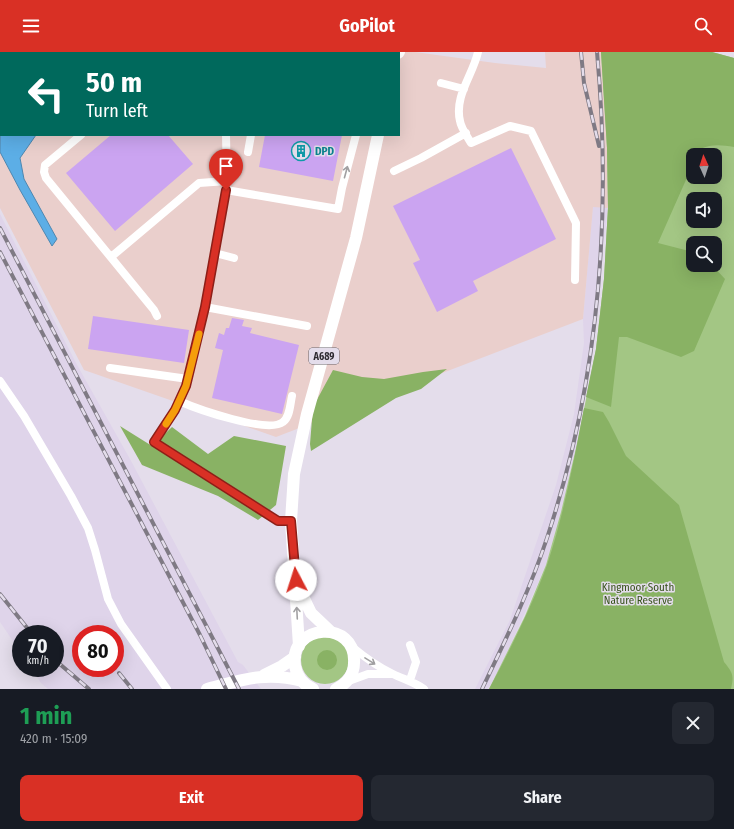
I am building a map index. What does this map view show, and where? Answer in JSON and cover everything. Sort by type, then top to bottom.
[{"type":"highway","name":"A689","points":[[302,681],[296,670],[296,580],[291,521],[294,474],[307,414],[356,238],[378,136]]},
{"type":"highway","name":"A689","points":[[296,580],[311,613],[331,632],[344,638],[350,646]]},
{"type":"highway","points":[[262,676],[282,666],[310,635],[320,632],[331,632]]},
{"type":"highway","points":[[336,689],[350,677],[354,664],[353,652],[350,646]]},
{"type":"highway","points":[[207,689],[262,676],[286,677],[302,681],[313,689]]},
{"type":"street","points":[[478,52],[473,68],[460,97],[460,121],[471,143],[510,126],[531,131],[576,223],[575,280]]},
{"type":"street","points":[[441,83],[464,89]]},
{"type":"street","points":[[394,171],[466,133]]},
{"type":"street","points":[[80,136],[45,165],[44,172],[46,178],[111,256],[154,310],[157,316]]},
{"type":"street","points":[[226,136],[226,190],[205,307],[188,379],[179,401],[154,442],[278,521],[291,521]]},
{"type":"street","points":[[248,152],[251,136]]},
{"type":"street","points":[[226,190],[338,209],[356,136]]},
{"type":"street","points":[[111,256],[199,183],[227,181]]},
{"type":"street","points":[[215,253],[234,258]]},
{"type":"street","points":[[205,307],[307,326]]},
{"type":"street","points":[[110,368],[188,379]]},
{"type":"street","points":[[0,381],[24,416],[71,496],[84,522],[95,550],[108,599],[122,624],[167,689]]},
{"type":"street","points":[[179,401],[203,411],[264,426],[276,426],[287,418],[292,396]]},
{"type":"street","points":[[410,645],[416,662],[410,680]]},
{"type":"street","points":[[350,646],[361,655],[392,674],[410,680],[424,689]]},
{"type":"street","points":[[346,682],[368,674],[392,674]]},
{"type":"shaded area","points":[[400,52],[415,52],[495,63],[546,68],[545,52],[601,52],[607,148],[608,208],[593,207],[583,319],[276,437],[84,370],[0,208],[0,136],[400,136]]},
{"type":"shaded area","points":[[593,206],[608,208],[577,444],[561,512],[546,565],[500,669],[489,689],[475,689],[510,620],[556,485],[574,414],[584,343],[583,319]]},
{"type":"shaded area","points":[[0,214],[76,363],[130,459],[238,662],[243,665],[261,689],[48,689],[37,677],[64,677],[64,625],[12,625],[12,640],[0,622]]},
{"type":"green space","name":"Kingmoor South Nature Reserve","points":[[601,52],[712,52],[734,58],[734,689],[489,689],[525,616],[546,565],[561,512],[577,444],[596,349],[604,279],[608,208],[607,148]]},
{"type":"green space","points":[[601,52],[712,52],[734,58],[734,147],[721,145],[703,148],[686,148],[686,180],[658,243],[686,250],[686,272],[718,272],[725,279],[694,351],[681,357],[627,337],[619,337],[611,407],[586,397],[596,349],[604,279],[608,208],[607,148]]},
{"type":"green space","points":[[447,369],[421,389],[396,398],[311,451],[310,444],[313,407],[333,370],[362,377],[384,379]]},
{"type":"green space","points":[[584,408],[603,412],[626,456],[679,505],[724,662],[732,674],[731,689],[489,689],[535,596],[547,565],[564,507]]},
{"type":"green space","points":[[120,426],[152,446],[172,427],[208,454],[234,436],[286,446],[276,505],[258,520],[218,496],[142,465]]},
{"type":"green space","points":[[325,636],[334,638],[342,643],[347,651],[349,660],[347,669],[342,677],[334,682],[325,684],[316,682],[308,677],[303,669],[301,660],[303,651],[308,643],[316,638]]},
{"type":"green space","points":[[327,650],[334,653],[337,660],[334,667],[327,670],[320,667],[317,660],[320,653]]},
{"type":"water","points":[[0,136],[35,136],[20,158],[24,179],[57,239],[52,246],[20,190],[0,152]]},
{"type":"building","points":[[110,136],[169,136],[193,164],[115,231],[66,173]]},
{"type":"building","name":"DPD","points":[[265,136],[342,136],[333,181],[259,167]]},
{"type":"building","points":[[511,148],[556,239],[473,281],[478,291],[437,312],[413,263],[420,260],[393,206]]},
{"type":"building","points":[[93,316],[189,330],[184,363],[88,349]]},
{"type":"building","points":[[232,318],[244,320],[242,326],[252,328],[250,333],[299,345],[282,414],[212,398],[223,350],[215,348],[219,333],[224,335],[226,328],[229,328]]},
{"type":"railway","points":[[581,52],[584,83],[599,146]]},
{"type":"railway","points":[[482,689],[517,614],[547,538],[565,479],[579,419],[590,358],[597,298],[601,236],[603,175],[597,52]]},
{"type":"railway","points":[[0,228],[239,689]]},
{"type":"railway","points":[[0,252],[200,635],[226,689]]},
{"type":"railway","points":[[0,594],[25,625]]},
{"type":"railway","points":[[64,668],[89,689]]},
{"type":"railway","points":[[122,677],[132,689]]},
{"type":"slow traffic","points":[[166,424],[175,410],[186,386],[199,334]]},
{"type":"place","name":"DPD","points":[[301,151]]},
{"type":"route","points":[[226,190],[205,307],[186,386],[175,410],[154,442],[278,521],[291,521],[296,580]]}]
